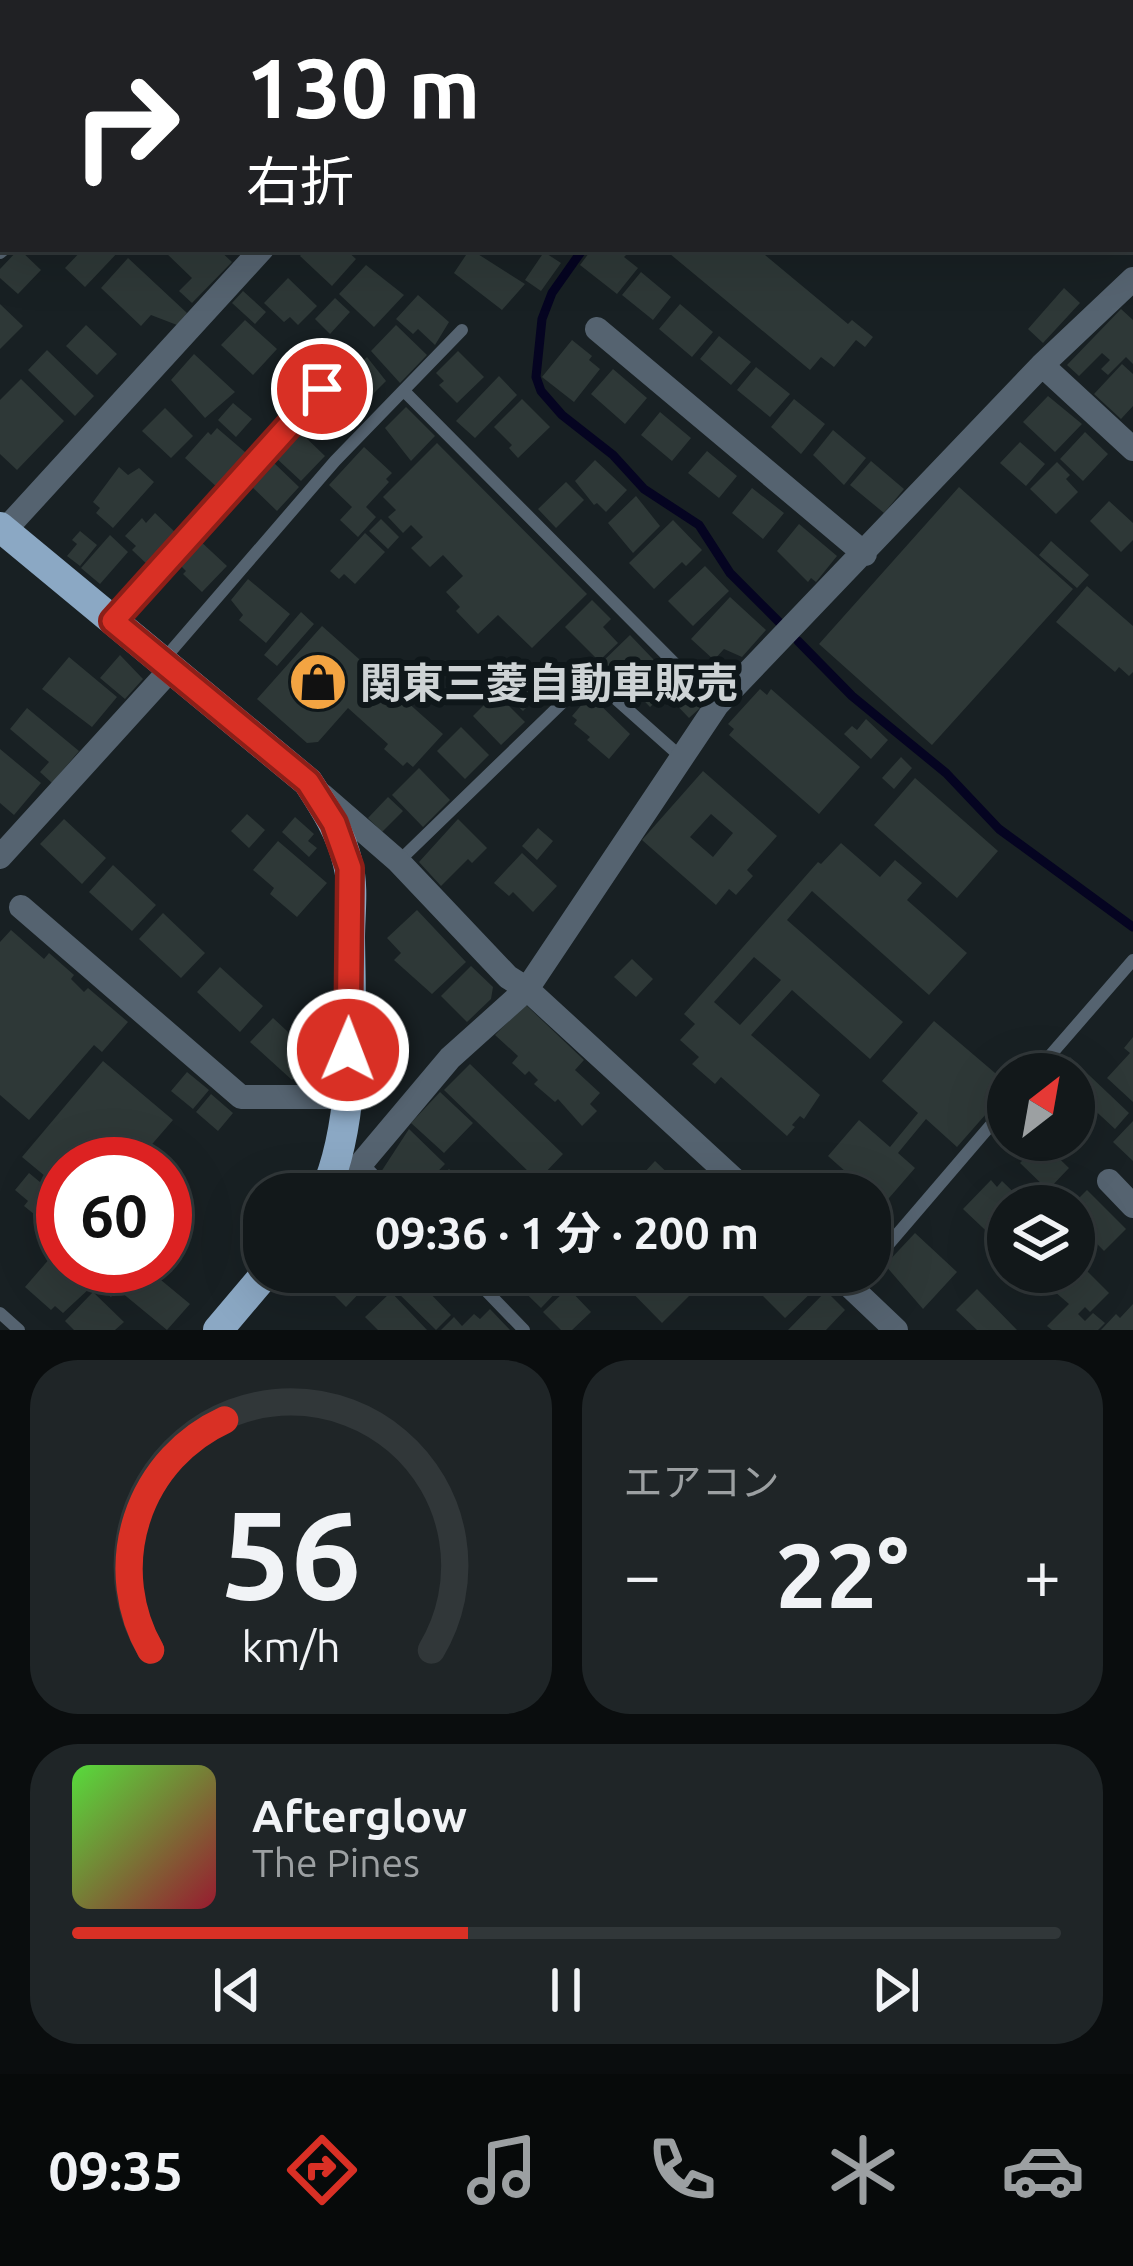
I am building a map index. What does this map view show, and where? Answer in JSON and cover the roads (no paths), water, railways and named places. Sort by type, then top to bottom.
[{"type":"main road","points":[[2,529],[308,782],[334,823],[350,868],[340,1173]]},
{"type":"main road","points":[[218,1330],[249,1293]]},
{"type":"street","points":[[2,529],[259,252]]},
{"type":"street","points":[[343,1173],[450,1058],[527,989],[717,705],[866,554],[1042,364],[1133,279]]},
{"type":"street","points":[[597,329],[866,554]]},
{"type":"street","points":[[1042,364],[1133,449]]},
{"type":"street","points":[[0,857],[166,665]]},
{"type":"street","points":[[308,782],[398,861],[508,977],[527,989],[727,1173]]},
{"type":"street","points":[[21,907],[241,1097],[346,1097]]},
{"type":"street","points":[[1108,1181],[1133,1206]]},
{"type":"street","points":[[869,1293],[896,1330]]},
{"type":"lane","points":[[166,665],[335,461],[462,330]]},
{"type":"lane","points":[[113,621],[352,356]]},
{"type":"lane","points":[[405,392],[717,705]]},
{"type":"lane","points":[[398,861],[590,676],[681,758]]},
{"type":"lane","points":[[1052,1053],[1133,960]]},
{"type":"lane","points":[[891,1236],[987,1128]]},
{"type":"lane","points":[[488,1293],[524,1330]]},
{"type":"lane","points":[[0,1313],[19,1330]]},
{"type":"waterway","points":[[581,252],[552,293],[542,319],[536,377],[541,391],[644,489],[699,525],[730,573],[780,623]]},
{"type":"waterway","points":[[798,641],[852,696],[946,773],[999,829],[1133,927]]},
{"type":"place","name":"関東三菱自動車販売","points":[[318,682]]}]
